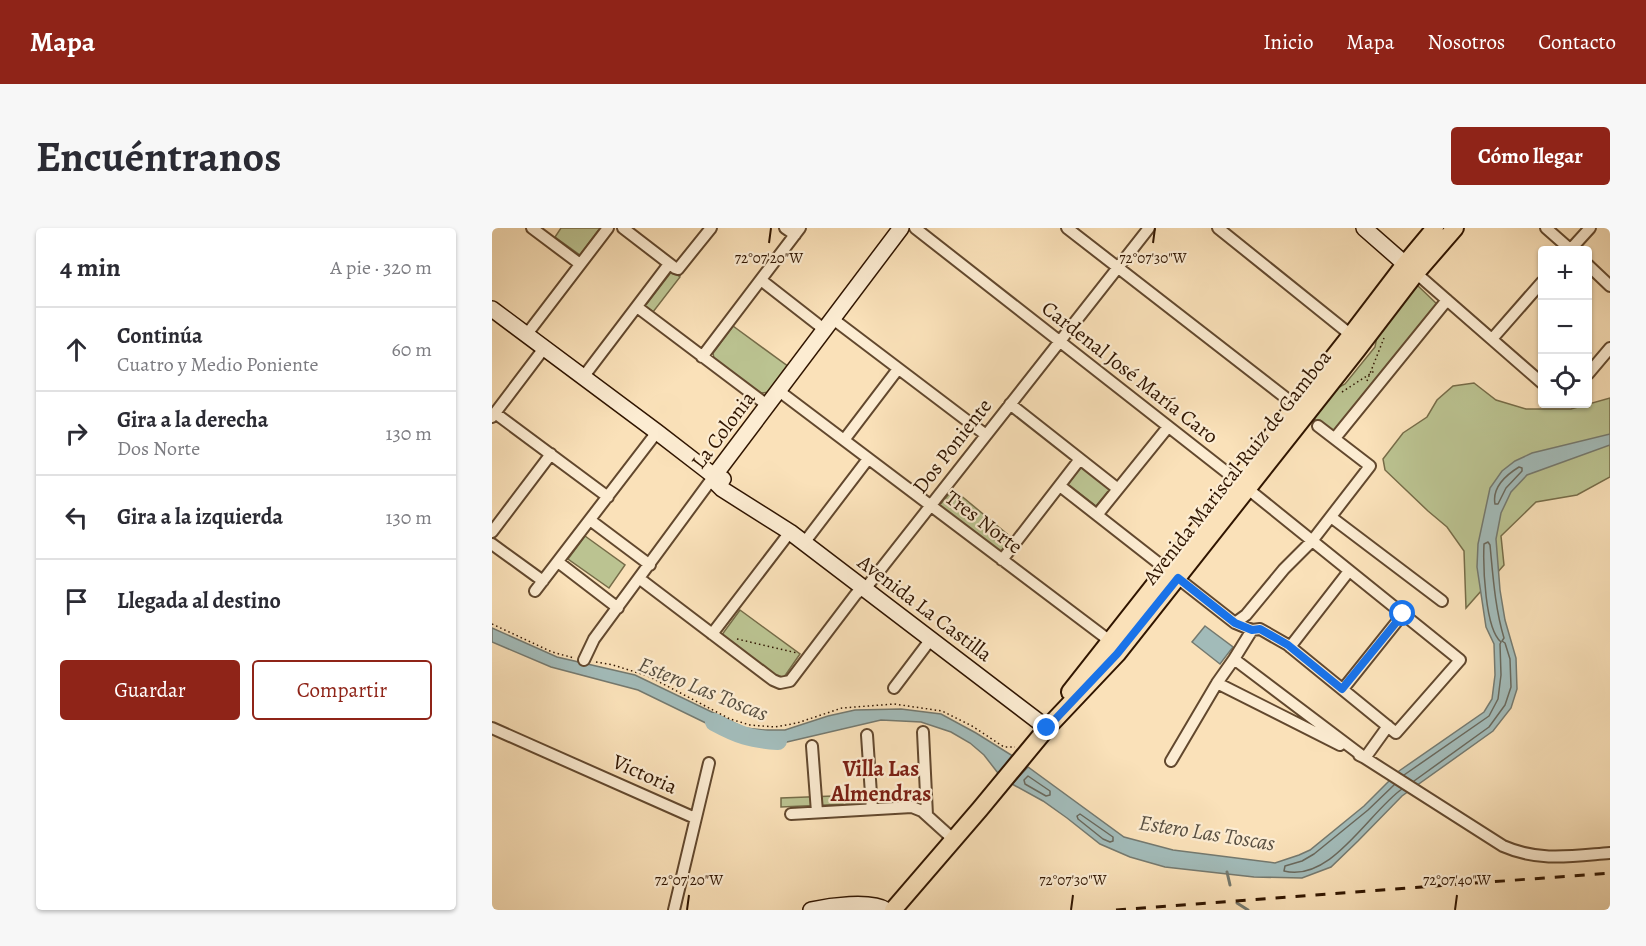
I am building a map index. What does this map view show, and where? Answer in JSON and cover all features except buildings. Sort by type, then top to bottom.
[{"type":"main road","name":"La Colonia","points":[[714,476],[902,228]]},
{"type":"main road","points":[[1364,228],[1410,268]]},
{"type":"main road","name":"Avenida Mariscal Ruiz de Gamboa","points":[[1047,728],[1076,683],[1110,641],[1172,573],[1242,485],[1358,350],[1435,228]]},
{"type":"main road","name":"Avenida Mariscal Ruiz de Gamboa","points":[[1242,485],[1295,405],[1351,335],[1410,268],[1455,228]]},
{"type":"main road","name":"Avenida La Castilla","points":[[492,309],[714,476],[727,481],[783,527],[1047,728]]},
{"type":"main road","name":"Avenida Mariscal Ruiz de Gamboa","points":[[893,910],[1047,728],[1117,654],[1172,573]]},
{"type":"main road","points":[[811,910],[868,904],[886,910]]},
{"type":"street","points":[[532,228],[580,264]]},
{"type":"street","points":[[546,238],[554,228]]},
{"type":"street","points":[[527,334],[608,228]]},
{"type":"street","points":[[623,228],[674,267]]},
{"type":"street","points":[[584,376],[637,308],[711,228]]},
{"type":"street","points":[[702,357],[797,232],[784,228]]},
{"type":"street","name":"Cardenal José María Caro","points":[[915,228],[1168,426],[1460,660],[1392,729]]},
{"type":"street","points":[[1067,228],[1295,405]]},
{"type":"street","name":"Dos Poniente","points":[[712,634],[773,680],[783,683],[790,681],[856,594],[869,584],[1149,228]]},
{"type":"street","points":[[1218,228],[1351,335]]},
{"type":"street","points":[[1546,228],[1566,246]]},
{"type":"street","points":[[1574,246],[1590,228]]},
{"type":"street","points":[[1410,268],[1538,379]]},
{"type":"street","points":[[1592,270],[1610,286]]},
{"type":"street","points":[[761,280],[898,369],[986,435]]},
{"type":"street","points":[[1492,339],[1538,287]]},
{"type":"street","points":[[1335,438],[1447,300]]},
{"type":"street","points":[[637,308],[767,405]]},
{"type":"street","points":[[544,346],[494,415],[608,497]]},
{"type":"street","points":[[1592,368],[1610,348]]},
{"type":"street","points":[[844,440],[898,369]]},
{"type":"street","name":"Tres Norte","points":[[778,391],[1110,641]]},
{"type":"street","points":[[1010,404],[1118,489]]},
{"type":"street","points":[[1097,515],[1168,426]]},
{"type":"street","points":[[1235,623],[1246,615],[1284,569],[1312,541],[1370,466],[1318,426]]},
{"type":"street","points":[[535,591],[657,432]]},
{"type":"street","points":[[492,532],[551,454]]},
{"type":"street","points":[[804,543],[868,459]]},
{"type":"street","points":[[1002,560],[1080,459]]},
{"type":"street","name":"La Colonia","points":[[584,660],[594,639],[714,476]]},
{"type":"street","points":[[1059,486],[1235,623],[1252,630],[1260,629],[1290,647],[1392,729],[1365,758]]},
{"type":"street","points":[[1331,517],[1442,601]]},
{"type":"street","points":[[590,520],[650,565]]},
{"type":"street","points":[[640,579],[712,634],[783,527]]},
{"type":"street","points":[[492,544],[543,581]]},
{"type":"street","points":[[558,562],[618,608]]},
{"type":"street","points":[[1290,647],[1349,571]]},
{"type":"street","points":[[1342,689],[1403,614]]},
{"type":"street","points":[[1171,761],[1217,683],[1252,630]]},
{"type":"street","points":[[894,688],[931,639]]},
{"type":"street","points":[[1234,659],[1365,758],[1493,841],[1522,854],[1556,858],[1610,853]]},
{"type":"street","points":[[1217,683],[1365,758]]},
{"type":"street","name":"Victoria","points":[[492,728],[695,818],[674,910]]},
{"type":"street","points":[[923,732],[927,815]]},
{"type":"street","points":[[867,735],[872,809]]},
{"type":"street","points":[[812,746],[817,812]]},
{"type":"street","points":[[695,818],[710,763]]},
{"type":"street","points":[[791,814],[912,807],[922,811],[953,839]]},
{"type":"path","points":[[1367,384],[1369,373],[1384,338]]},
{"type":"path","points":[[1342,392],[1369,373],[1379,369]]},
{"type":"path","points":[[492,624],[552,652],[613,665],[648,676],[730,719],[750,725],[775,727],[797,723],[842,708],[894,704],[942,711],[972,726],[1004,747],[1029,749]]},
{"type":"path","points":[[734,639],[809,656]]},
{"type":"green space","points":[[561,228],[600,228],[580,255],[555,237]]},
{"type":"green space","points":[[672,271],[680,277],[653,312],[645,306]]},
{"type":"green space","points":[[1417,285],[1438,305],[1333,433],[1312,417],[1334,390],[1345,384],[1375,347],[1377,336]]},
{"type":"green space","points":[[733,326],[789,367],[770,392],[761,393],[714,359],[713,353]]},
{"type":"green space","points":[[1474,383],[1496,400],[1526,409],[1592,408],[1592,403],[1610,398],[1610,477],[1577,495],[1536,502],[1501,536],[1504,565],[1466,608],[1464,551],[1447,527],[1385,470],[1383,459],[1403,433],[1427,417],[1437,400],[1453,386]]},
{"type":"green space","points":[[1081,467],[1110,489],[1096,506],[1068,484]]},
{"type":"green space","points":[[953,489],[1012,538],[999,554],[939,506]]},
{"type":"green space","points":[[585,536],[625,565],[609,588],[568,559]]},
{"type":"green space","points":[[740,610],[800,654],[782,680],[721,636]]},
{"type":"green space","points":[[913,793],[914,801],[781,807],[781,798]]},
{"type":"water","points":[[1610,434],[1610,445],[1527,475],[1511,492],[1501,513],[1496,539],[1500,590],[1505,620],[1516,658],[1517,689],[1511,708],[1493,731],[1402,796],[1331,867],[1302,878],[1254,877],[1165,867],[1130,857],[1100,844],[1043,801],[1012,784],[1028,767],[1124,837],[1173,850],[1275,863],[1310,850],[1364,806],[1399,771],[1484,712],[1492,699],[1495,675],[1494,644],[1486,627],[1477,567],[1478,544],[1490,488],[1502,471],[1515,461],[1532,453]]},
{"type":"water","points":[[1205,626],[1233,647],[1220,664],[1192,642]]},
{"type":"water","points":[[492,628],[557,657],[635,675],[745,728],[785,730],[855,710],[901,709],[941,714],[1016,758],[1001,777],[984,755],[970,743],[951,732],[921,722],[881,720],[787,742],[764,741],[714,727],[638,690],[551,667],[492,642]]},
{"type":"waterway","name":"Estero Las Toscas","points":[[714,722],[744,736],[778,741]]},
{"type":"waterway","points":[[1227,872],[1230,885]]},
{"type":"waterway","points":[[1237,903],[1248,910]]},
{"type":"railway","points":[[1116,910],[1610,873]]},
{"type":"district","name":"Villa Las Almendras","points":[[881,782]]},
{"type":"route","points":[[1047,728],[1117,654],[1178,578],[1235,623],[1252,630],[1260,629],[1288,645],[1342,689],[1403,614]]}]
